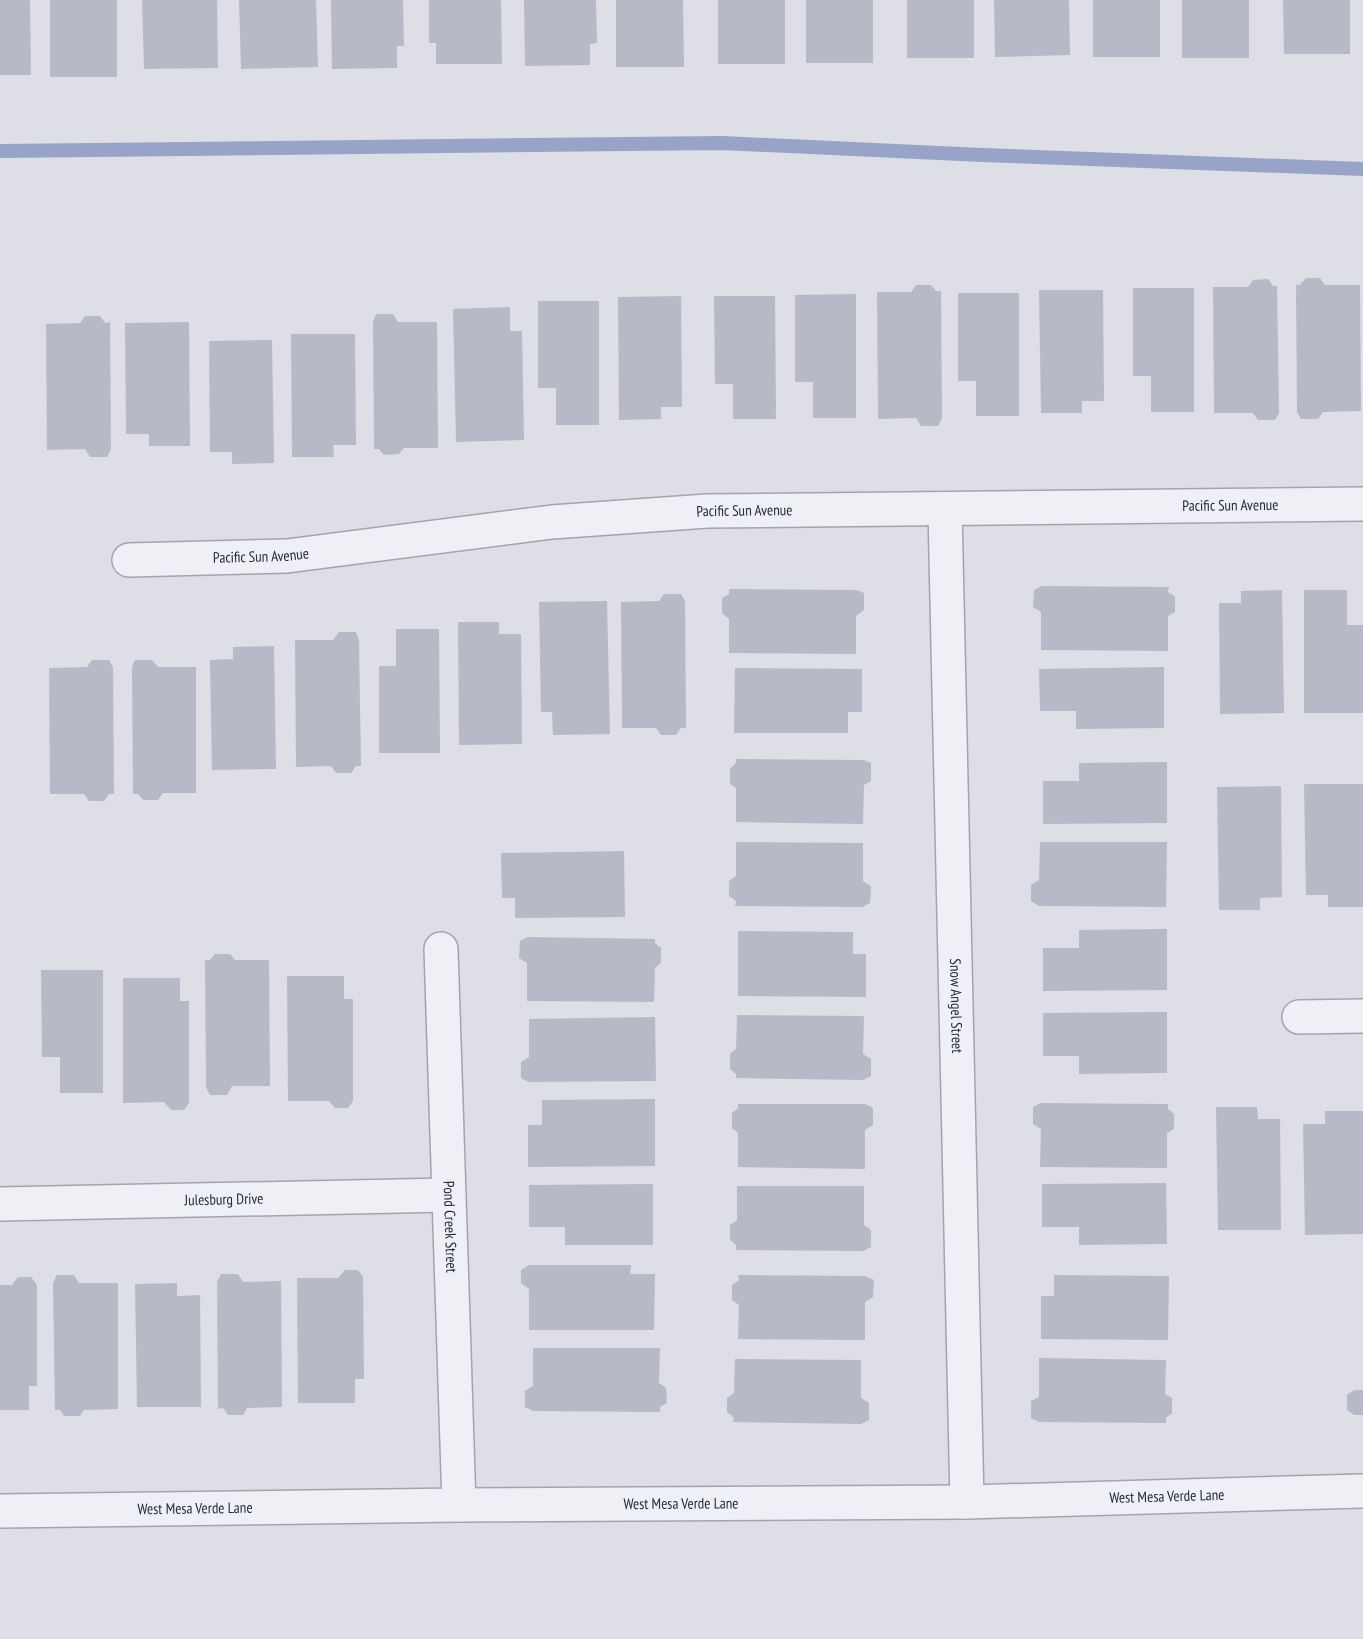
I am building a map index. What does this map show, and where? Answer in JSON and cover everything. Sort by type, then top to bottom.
[{"type":"street","name":"Pacific Sun Avenue","points":[[129,560],[287,556],[552,522],[707,511],[1363,504]]},
{"type":"street","name":"Snow Angel Street","points":[[945,510],[967,1502]]},
{"type":"street","name":"Pond Creek Street","points":[[441,949],[459,1505]]},
{"type":"street","points":[[1299,1017],[1363,1016]]},
{"type":"street","name":"Julesburg Drive","points":[[0,1204],[448,1195]]},
{"type":"street","name":"West Mesa Verde Lane","points":[[0,1511],[967,1502],[1363,1491]]},
{"type":"building","points":[[0,0],[30,0],[31,75],[0,75]]},
{"type":"building","points":[[50,0],[117,0],[117,77],[50,77]]},
{"type":"building","points":[[142,0],[217,0],[218,68],[144,69]]},
{"type":"building","points":[[239,0],[316,0],[318,67],[241,69]]},
{"type":"building","points":[[331,0],[403,0],[404,46],[397,46],[397,68],[332,69]]},
{"type":"building","points":[[429,0],[501,0],[502,64],[436,64],[436,43],[429,43]]},
{"type":"building","points":[[524,0],[596,0],[597,43],[590,44],[590,65],[525,66]]},
{"type":"building","points":[[616,0],[683,0],[684,67],[616,67]]},
{"type":"building","points":[[718,0],[785,0],[785,64],[718,64]]},
{"type":"building","points":[[806,0],[873,0],[873,63],[806,63]]},
{"type":"building","points":[[907,0],[974,0],[974,58],[907,58]]},
{"type":"building","points":[[994,0],[1069,0],[1070,55],[995,57]]},
{"type":"building","points":[[1093,0],[1160,0],[1160,57],[1093,57]]},
{"type":"building","points":[[1182,0],[1249,0],[1249,58],[1182,58]]},
{"type":"building","points":[[1283,0],[1350,0],[1350,54],[1284,54]]},
{"type":"building","points":[[1306,278],[1320,278],[1325,285],[1360,285],[1361,411],[1323,412],[1318,419],[1301,419],[1297,412],[1296,285],[1300,285]]},
{"type":"building","points":[[1268,279],[1273,286],[1277,286],[1279,413],[1275,420],[1258,420],[1253,413],[1214,413],[1213,287],[1248,287],[1253,280]]},
{"type":"building","points":[[916,285],[931,285],[936,291],[941,291],[942,418],[938,426],[921,426],[916,418],[878,419],[877,292],[911,292]]},
{"type":"building","points":[[1133,288],[1194,288],[1194,412],[1151,412],[1151,376],[1133,376]]},
{"type":"building","points":[[1039,290],[1103,290],[1104,401],[1082,401],[1082,413],[1041,413]]},
{"type":"building","points":[[958,293],[1019,293],[1019,416],[976,416],[976,381],[958,381]]},
{"type":"building","points":[[856,294],[856,418],[813,418],[813,382],[795,382],[795,295]]},
{"type":"building","points":[[681,296],[682,407],[661,407],[661,419],[619,420],[618,297]]},
{"type":"building","points":[[714,296],[775,296],[776,419],[733,419],[733,384],[715,384]]},
{"type":"building","points":[[538,301],[599,301],[599,425],[556,425],[556,388],[538,388]]},
{"type":"building","points":[[510,307],[510,331],[522,331],[524,440],[456,442],[453,309]]},
{"type":"building","points":[[376,314],[393,314],[398,322],[437,322],[438,448],[404,448],[399,454],[384,455],[379,449],[374,449],[373,322]]},
{"type":"building","points":[[85,316],[100,316],[105,323],[110,322],[111,449],[107,457],[90,457],[85,449],[47,450],[46,324],[80,323]]},
{"type":"building","points":[[189,322],[190,446],[149,446],[149,434],[126,434],[125,323]]},
{"type":"building","points":[[291,334],[355,334],[356,445],[333,445],[334,457],[292,457]]},
{"type":"building","points":[[272,340],[274,463],[232,464],[232,452],[210,452],[209,341]]},
{"type":"building","points":[[1042,586],[1169,587],[1168,592],[1175,597],[1175,612],[1168,616],[1168,651],[1041,650],[1041,612],[1033,607],[1034,590]]},
{"type":"building","points":[[729,589],[856,590],[864,593],[864,610],[856,616],[856,654],[729,653],[729,619],[722,613],[722,598],[729,594]]},
{"type":"building","points":[[1282,590],[1284,713],[1220,714],[1219,603],[1241,603],[1241,591]]},
{"type":"building","points":[[1304,590],[1347,590],[1347,625],[1363,625],[1363,713],[1304,713]]},
{"type":"building","points":[[664,594],[681,594],[685,601],[686,728],[681,728],[676,735],[661,735],[656,728],[622,728],[621,602],[659,601]]},
{"type":"building","points":[[607,601],[610,734],[553,735],[552,712],[541,712],[539,602]]},
{"type":"building","points":[[458,622],[499,622],[499,634],[521,634],[522,744],[459,745]]},
{"type":"building","points":[[396,629],[439,629],[440,753],[379,753],[379,666],[396,666]]},
{"type":"building","points":[[339,632],[356,632],[359,640],[361,766],[356,766],[351,773],[336,773],[331,766],[296,767],[295,640],[333,640]]},
{"type":"building","points":[[274,646],[276,769],[212,770],[210,660],[233,659],[233,647]]},
{"type":"building","points":[[92,660],[109,660],[113,667],[114,794],[109,794],[104,801],[89,801],[84,794],[50,794],[49,668],[87,667]]},
{"type":"building","points":[[135,660],[152,660],[158,667],[196,667],[196,793],[163,793],[158,800],[143,800],[138,794],[133,794],[132,667]]},
{"type":"building","points":[[1164,667],[1164,728],[1076,729],[1076,711],[1040,711],[1039,669]]},
{"type":"building","points":[[735,668],[862,669],[862,712],[848,712],[848,733],[734,733]]},
{"type":"building","points":[[736,759],[864,760],[871,763],[871,781],[864,785],[863,824],[736,822],[736,788],[730,784],[730,769],[736,763]]},
{"type":"building","points":[[1167,762],[1167,823],[1043,824],[1043,781],[1079,781],[1079,763]]},
{"type":"building","points":[[1304,784],[1363,784],[1363,907],[1328,907],[1328,895],[1306,895]]},
{"type":"building","points":[[1281,786],[1282,897],[1260,898],[1260,910],[1219,910],[1217,787]]},
{"type":"building","points":[[736,842],[863,843],[863,881],[871,886],[870,903],[862,907],[735,906],[736,901],[729,896],[729,881],[736,876]]},
{"type":"building","points":[[1040,842],[1167,842],[1166,907],[1039,906],[1031,901],[1031,885],[1039,880]]},
{"type":"building","points":[[624,851],[625,917],[515,918],[515,898],[502,898],[501,853]]},
{"type":"building","points":[[1167,929],[1167,990],[1043,991],[1043,948],[1079,948],[1079,930]]},
{"type":"building","points":[[738,931],[853,932],[853,954],[866,954],[866,997],[738,996]]},
{"type":"building","points":[[528,937],[655,939],[655,943],[661,948],[661,963],[655,968],[654,1002],[527,1001],[527,963],[519,958],[520,941]]},
{"type":"building","points":[[215,954],[230,954],[235,960],[269,960],[270,1086],[232,1086],[227,1095],[210,1095],[206,1087],[205,960],[210,960]]},
{"type":"building","points":[[41,970],[103,970],[103,1093],[60,1093],[60,1057],[42,1057]]},
{"type":"building","points":[[287,976],[344,976],[344,999],[353,999],[353,1101],[348,1108],[335,1108],[329,1101],[288,1101]]},
{"type":"building","points":[[123,978],[180,978],[180,1001],[189,1001],[189,1103],[184,1110],[171,1110],[164,1102],[123,1103]]},
{"type":"building","points":[[1167,1012],[1167,1073],[1079,1074],[1079,1056],[1043,1056],[1043,1013]]},
{"type":"building","points":[[737,1015],[864,1016],[863,1054],[871,1059],[871,1076],[863,1080],[736,1078],[736,1074],[730,1069],[730,1054],[736,1049]]},
{"type":"building","points":[[655,1017],[656,1081],[529,1082],[521,1078],[521,1062],[529,1057],[529,1019]]},
{"type":"building","points":[[655,1099],[655,1166],[528,1167],[528,1125],[542,1125],[542,1100]]},
{"type":"building","points":[[1041,1103],[1168,1104],[1168,1109],[1174,1114],[1174,1129],[1167,1133],[1167,1168],[1040,1167],[1041,1129],[1033,1124],[1033,1107]]},
{"type":"building","points":[[738,1104],[865,1104],[873,1108],[873,1125],[865,1130],[865,1169],[738,1167],[738,1133],[732,1128],[732,1113],[738,1108]]},
{"type":"building","points":[[1216,1107],[1257,1107],[1258,1119],[1280,1119],[1281,1230],[1218,1230]]},
{"type":"building","points":[[1325,1111],[1363,1111],[1363,1234],[1305,1235],[1303,1124],[1325,1124]]},
{"type":"building","points":[[1166,1183],[1167,1244],[1079,1245],[1079,1227],[1042,1227],[1042,1184]]},
{"type":"building","points":[[653,1184],[653,1245],[565,1245],[565,1227],[529,1227],[529,1185]]},
{"type":"building","points":[[737,1186],[864,1186],[864,1225],[871,1230],[871,1247],[863,1251],[736,1250],[736,1245],[730,1240],[730,1225],[737,1220]]},
{"type":"building","points":[[529,1265],[631,1265],[630,1274],[655,1274],[654,1330],[529,1330],[529,1289],[521,1283],[521,1270]]},
{"type":"building","points":[[345,1270],[358,1270],[363,1277],[364,1379],[355,1379],[355,1403],[298,1403],[297,1278],[338,1278]]},
{"type":"building","points":[[221,1274],[238,1274],[243,1282],[281,1281],[282,1407],[247,1408],[243,1415],[228,1415],[223,1408],[218,1409],[217,1282]]},
{"type":"building","points":[[57,1275],[74,1275],[79,1283],[118,1283],[118,1409],[84,1410],[80,1416],[64,1416],[60,1410],[55,1410],[53,1283]]},
{"type":"building","points":[[738,1275],[865,1276],[874,1280],[873,1297],[865,1302],[865,1340],[738,1339],[739,1305],[732,1300],[732,1285],[739,1280]]},
{"type":"building","points":[[1054,1275],[1169,1276],[1168,1340],[1041,1339],[1041,1296],[1054,1296]]},
{"type":"building","points":[[18,1277],[31,1277],[37,1285],[37,1386],[29,1386],[29,1410],[0,1410],[0,1285],[12,1285]]},
{"type":"building","points":[[177,1283],[177,1296],[200,1295],[201,1407],[137,1407],[135,1284]]},
{"type":"building","points":[[533,1348],[660,1348],[659,1383],[666,1388],[667,1403],[660,1407],[660,1412],[533,1411],[525,1407],[525,1391],[533,1386]]},
{"type":"building","points":[[1039,1358],[1166,1360],[1165,1394],[1172,1398],[1172,1413],[1166,1418],[1166,1423],[1039,1422],[1031,1418],[1031,1401],[1039,1397]]},
{"type":"building","points":[[735,1359],[861,1360],[861,1398],[869,1403],[869,1420],[861,1424],[733,1422],[734,1418],[727,1412],[727,1398],[734,1393]]},
{"type":"building","points":[[1354,1390],[1363,1390],[1363,1415],[1354,1415],[1347,1410],[1347,1395]]},
{"type":"waterway","points":[[0,151],[722,143],[1363,169]]}]
